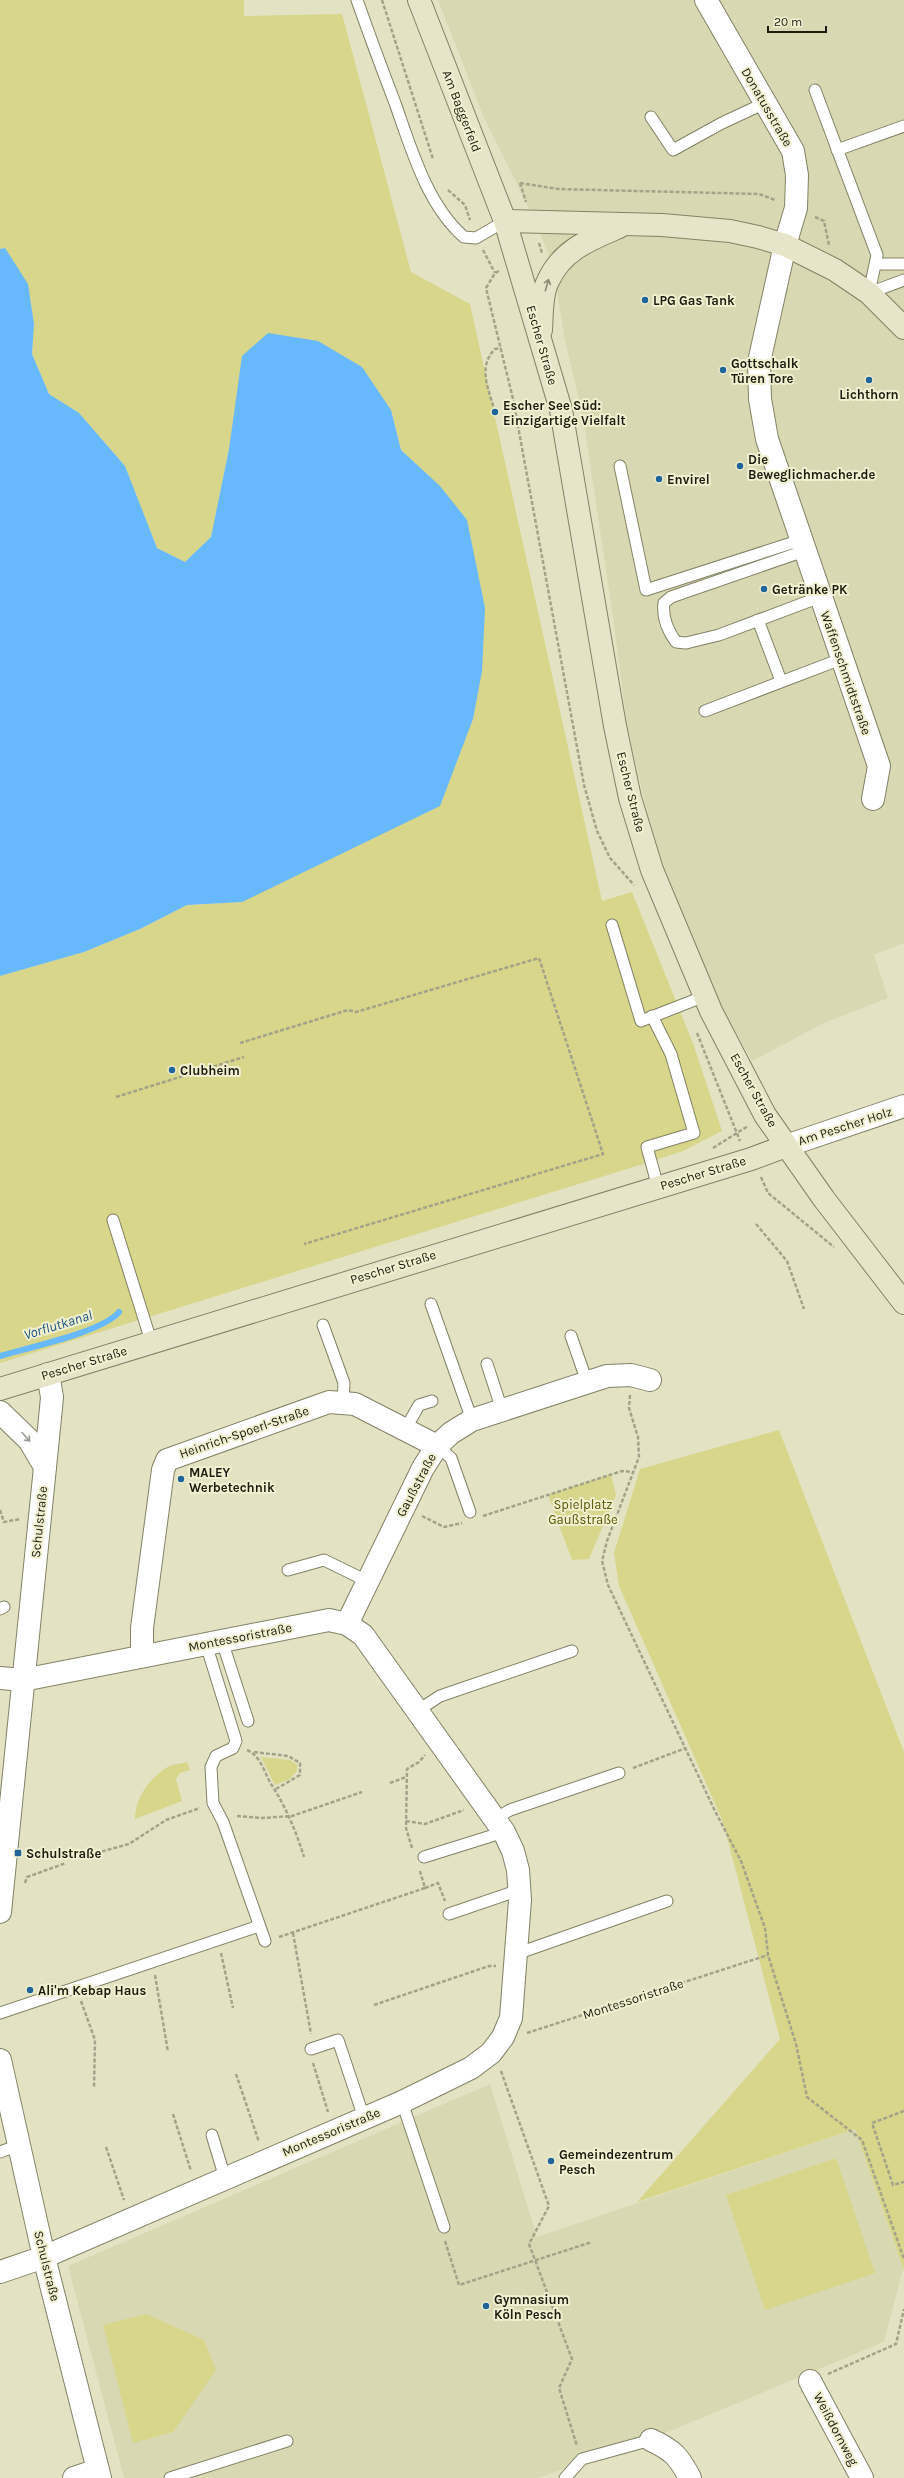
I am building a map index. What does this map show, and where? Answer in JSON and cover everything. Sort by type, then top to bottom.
[{"type":"main road","name":"Am Baggerfeld","points":[[420,0],[505,221]]},
{"type":"main road","points":[[505,221],[627,224],[730,231],[785,245],[835,270],[869,293],[904,328]]},
{"type":"main road","name":"Escher Straße","points":[[505,221],[561,410],[615,726],[630,798],[652,870],[705,996],[765,1115],[786,1146],[904,1303]]},
{"type":"main road","points":[[540,337],[547,282],[564,256],[592,238],[627,224]]},
{"type":"main road","name":"Pescher Straße","points":[[0,1389],[151,1341],[658,1188],[751,1159],[786,1146]]},
{"type":"street","name":"Donatusstraße","points":[[706,0],[793,151],[797,175],[796,208],[785,245]]},
{"type":"street","name":"Waffenschmidtstraße","points":[[785,245],[759,362],[760,399],[767,438],[802,546],[879,766],[873,799]]},
{"type":"street","name":"Am Pescher Holz","points":[[786,1146],[904,1106]]},
{"type":"street","name":"Schulstraße","points":[[0,1912],[52,1397],[48,1374]]},
{"type":"street","name":"Gaußstraße","points":[[347,1624],[422,1468],[437,1446],[451,1433],[472,1420],[607,1376],[641,1377]]},
{"type":"street","name":"Heinrich-Spoerl-Straße","points":[[142,1656],[142,1628],[163,1470],[167,1460],[329,1402],[355,1404],[437,1446]]},
{"type":"street","name":"Schulstraße","points":[[0,1412],[29,1440],[45,1467]]},
{"type":"street","name":"Montessoristraße","points":[[0,1678],[23,1680],[329,1620],[347,1624],[363,1636],[494,1818],[514,1857],[519,1890],[516,1960],[511,2018],[495,2048],[471,2068],[402,2102],[266,2161],[44,2257],[0,2272]]},
{"type":"street","name":"Schulstraße","points":[[0,2060],[10,2148],[44,2257],[99,2474],[74,2478]]},
{"type":"street","name":"Weißdornweg","points":[[810,2381],[862,2478]]},
{"type":"street","points":[[651,2440],[671,2449],[681,2461],[690,2478]]},
{"type":"lane","points":[[357,0],[410,146],[430,190],[453,228],[464,237],[476,238],[505,221]]},
{"type":"lane","points":[[815,90],[877,255],[869,293]]},
{"type":"lane","points":[[651,116],[673,150],[722,123],[765,103]]},
{"type":"lane","points":[[837,150],[904,126]]},
{"type":"lane","points":[[876,264],[904,264]]},
{"type":"lane","points":[[869,293],[904,280]]},
{"type":"lane","points":[[620,466],[646,590],[802,546]]},
{"type":"lane","points":[[802,546],[671,597],[664,603],[663,613],[671,636],[676,642],[686,643],[719,635],[820,597]]},
{"type":"lane","points":[[758,620],[781,681]]},
{"type":"lane","points":[[705,711],[841,659]]},
{"type":"lane","points":[[612,925],[641,1021],[705,996]]},
{"type":"lane","points":[[652,1016],[671,1054],[694,1133],[647,1147],[658,1188]]},
{"type":"lane","points":[[113,1220],[151,1341]]},
{"type":"lane","points":[[431,1304],[472,1420]]},
{"type":"lane","points":[[323,1325],[344,1383],[342,1402]]},
{"type":"lane","points":[[570,1336],[587,1382]]},
{"type":"lane","points":[[487,1364],[502,1410]]},
{"type":"lane","points":[[405,1430],[419,1405],[432,1401]]},
{"type":"lane","points":[[437,1446],[451,1458],[474,1515]]},
{"type":"lane","points":[[288,1570],[324,1560],[367,1581]]},
{"type":"lane","points":[[214,1643],[248,1721]]},
{"type":"lane","points":[[214,1643],[236,1741],[233,1748],[216,1756],[211,1767],[215,1807],[265,1941]]},
{"type":"lane","points":[[417,1711],[440,1696],[572,1651]]},
{"type":"lane","points":[[418,1859],[510,1810],[619,1773]]},
{"type":"lane","points":[[449,1914],[519,1890]]},
{"type":"lane","points":[[516,1960],[667,1900]]},
{"type":"lane","points":[[0,2013],[259,1926]]},
{"type":"lane","points":[[311,2049],[338,2040],[364,2118]]},
{"type":"lane","points":[[402,2102],[444,2227]]},
{"type":"lane","points":[[212,2135],[225,2178]]},
{"type":"lane","points":[[565,2478],[582,2459],[651,2440]]},
{"type":"lane","points":[[170,2478],[287,2441]]},
{"type":"path","points":[[382,0],[434,163]]},
{"type":"path","points":[[520,182],[558,189],[759,194],[796,208],[824,221],[835,270]]},
{"type":"path","points":[[442,185],[453,194]]},
{"type":"path","points":[[495,412],[484,374],[485,363],[495,349],[501,348]]},
{"type":"path","points":[[240,1043],[348,1010],[356,1012],[539,958],[603,1154],[304,1244]]},
{"type":"path","points":[[116,1097],[244,1057]]},
{"type":"path","points":[[751,1159],[768,1193],[835,1248]]},
{"type":"path","points":[[756,1224],[787,1261],[804,1309]]},
{"type":"path","points":[[641,1377],[629,1408],[638,1437],[639,1457],[607,1541],[602,1561],[608,1585],[686,1748],[714,1811],[741,1861],[765,1928],[768,1955],[796,2044],[807,2097],[862,2140],[904,2260]]},
{"type":"path","points":[[474,1515],[622,1471],[633,1472]]},
{"type":"path","points":[[404,1507],[444,1527],[464,1523]]},
{"type":"path","points":[[0,1510],[4,1522],[40,1515]]},
{"type":"path","points":[[425,1888],[406,1821],[406,1777],[407,1768],[419,1762],[438,1740]]},
{"type":"path","points":[[235,1744],[254,1752],[288,1756],[300,1763],[300,1774],[276,1789]]},
{"type":"path","points":[[619,1773],[686,1748]]},
{"type":"path","points":[[254,1752],[290,1816],[304,1857]]},
{"type":"path","points":[[390,1782],[406,1777]]},
{"type":"path","points":[[96,1853],[129,1844],[166,1820],[215,1807],[234,1815],[262,1818],[290,1816],[362,1792]]},
{"type":"path","points":[[406,1821],[425,1824],[494,1818]]},
{"type":"path","points":[[25,1885],[27,1877],[66,1863]]},
{"type":"path","points":[[265,1941],[438,1883],[449,1914]]},
{"type":"path","points":[[219,1940],[232,2008]]},
{"type":"path","name":"Montessoristraße","points":[[495,2048],[768,1955]]},
{"type":"path","points":[[374,2005],[489,1966],[516,1960]]},
{"type":"path","points":[[153,1962],[168,2052]]},
{"type":"path","points":[[77,1987],[95,2040],[94,2088]]},
{"type":"path","points":[[495,2048],[549,2206],[529,2244],[572,2360],[559,2388],[582,2459]]},
{"type":"path","name":"Montessoristraße","points":[[236,2074],[266,2161]]},
{"type":"path","points":[[904,2111],[872,2123],[893,2185],[904,2182]]},
{"type":"path","points":[[173,2114],[197,2190]]},
{"type":"path","points":[[106,2147],[130,2219]]},
{"type":"path","points":[[444,2227],[444,2238],[459,2285],[536,2262],[592,2242]]},
{"type":"path","points":[[810,2381],[896,2344],[904,2309]]},
{"type":"shaded area","points":[[438,0],[904,0],[904,943],[874,955],[888,998],[824,1023],[752,1061],[714,993],[658,862],[627,725],[613,617],[583,417],[564,336],[553,265],[532,214],[484,118]]},
{"type":"shaded area","name":"Gymnasium Köln Pesch","points":[[490,2084],[537,2237],[855,2129],[903,2269],[884,2342],[668,2432],[538,2478],[124,2478],[68,2266]]},
{"type":"green space","points":[[0,0],[244,0],[244,16],[342,14],[411,272],[470,304],[602,901],[632,892],[694,1046],[722,1131],[683,1151],[640,1165],[0,1363],[0,976],[84,952],[140,929],[187,905],[242,902],[440,486],[401,450],[391,410],[229,449],[211,537],[185,562],[157,548],[125,466],[79,413],[49,394],[32,354],[34,324],[5,248],[0,249]]},
{"type":"green space","points":[[779,1430],[904,1752],[904,2271],[855,2129],[637,2202],[780,2039],[723,1822],[619,1586],[614,1553],[640,1469]]},
{"type":"green space","name":"Spielplatz Gaußstraße","points":[[611,1474],[616,1495],[589,1559],[572,1560],[548,1495]]},
{"type":"green space","points":[[261,1757],[290,1760],[297,1765],[297,1771],[290,1779],[275,1785]]},
{"type":"green space","points":[[187,1762],[190,1770],[180,1773],[176,1779],[182,1801],[135,1819],[137,1804],[149,1783],[160,1772],[168,1767]]},
{"type":"green space","points":[[836,2158],[875,2273],[765,2310],[726,2195]]},
{"type":"green space","points":[[146,2314],[204,2340],[216,2370],[173,2432],[133,2443],[103,2325]]},
{"type":"water","points":[[5,248],[28,284],[34,324],[32,354],[49,394],[79,413],[125,466],[157,548],[185,562],[211,537],[229,449],[242,356],[268,333],[318,341],[362,367],[391,410],[401,450],[440,486],[467,520],[485,608],[482,671],[473,719],[440,806],[242,902],[187,905],[140,929],[84,952],[0,976],[0,249]]},
{"type":"waterway","name":"Vorflutkanal","points":[[0,1356],[81,1333],[110,1319],[119,1312]]},
{"type":"place","name":"LPG Gas Tank","points":[[645,300]]},
{"type":"place","name":"Gottschalk Türen Tore","points":[[723,370]]},
{"type":"place","name":"Lichthorn","points":[[869,380]]},
{"type":"place","name":"Escher See Süd: Einzigartige Vielfalt","points":[[495,412]]},
{"type":"place","name":"Die Beweglichmacher.de","points":[[740,466]]},
{"type":"place","name":"Envirel","points":[[659,479]]},
{"type":"place","name":"Getränke PK","points":[[764,589]]},
{"type":"place","name":"Clubheim","points":[[172,1070]]},
{"type":"place","name":"MALEY Werbetechnik","points":[[181,1479]]},
{"type":"place","name":"Schulstraße","points":[[18,1853]]},
{"type":"place","name":"Ali'm Kebap Haus","points":[[30,1990]]},
{"type":"place","name":"Gemeindezentrum Pesch","points":[[551,2161]]},
{"type":"place","name":"Gymnasium Köln Pesch","points":[[486,2306]]}]
